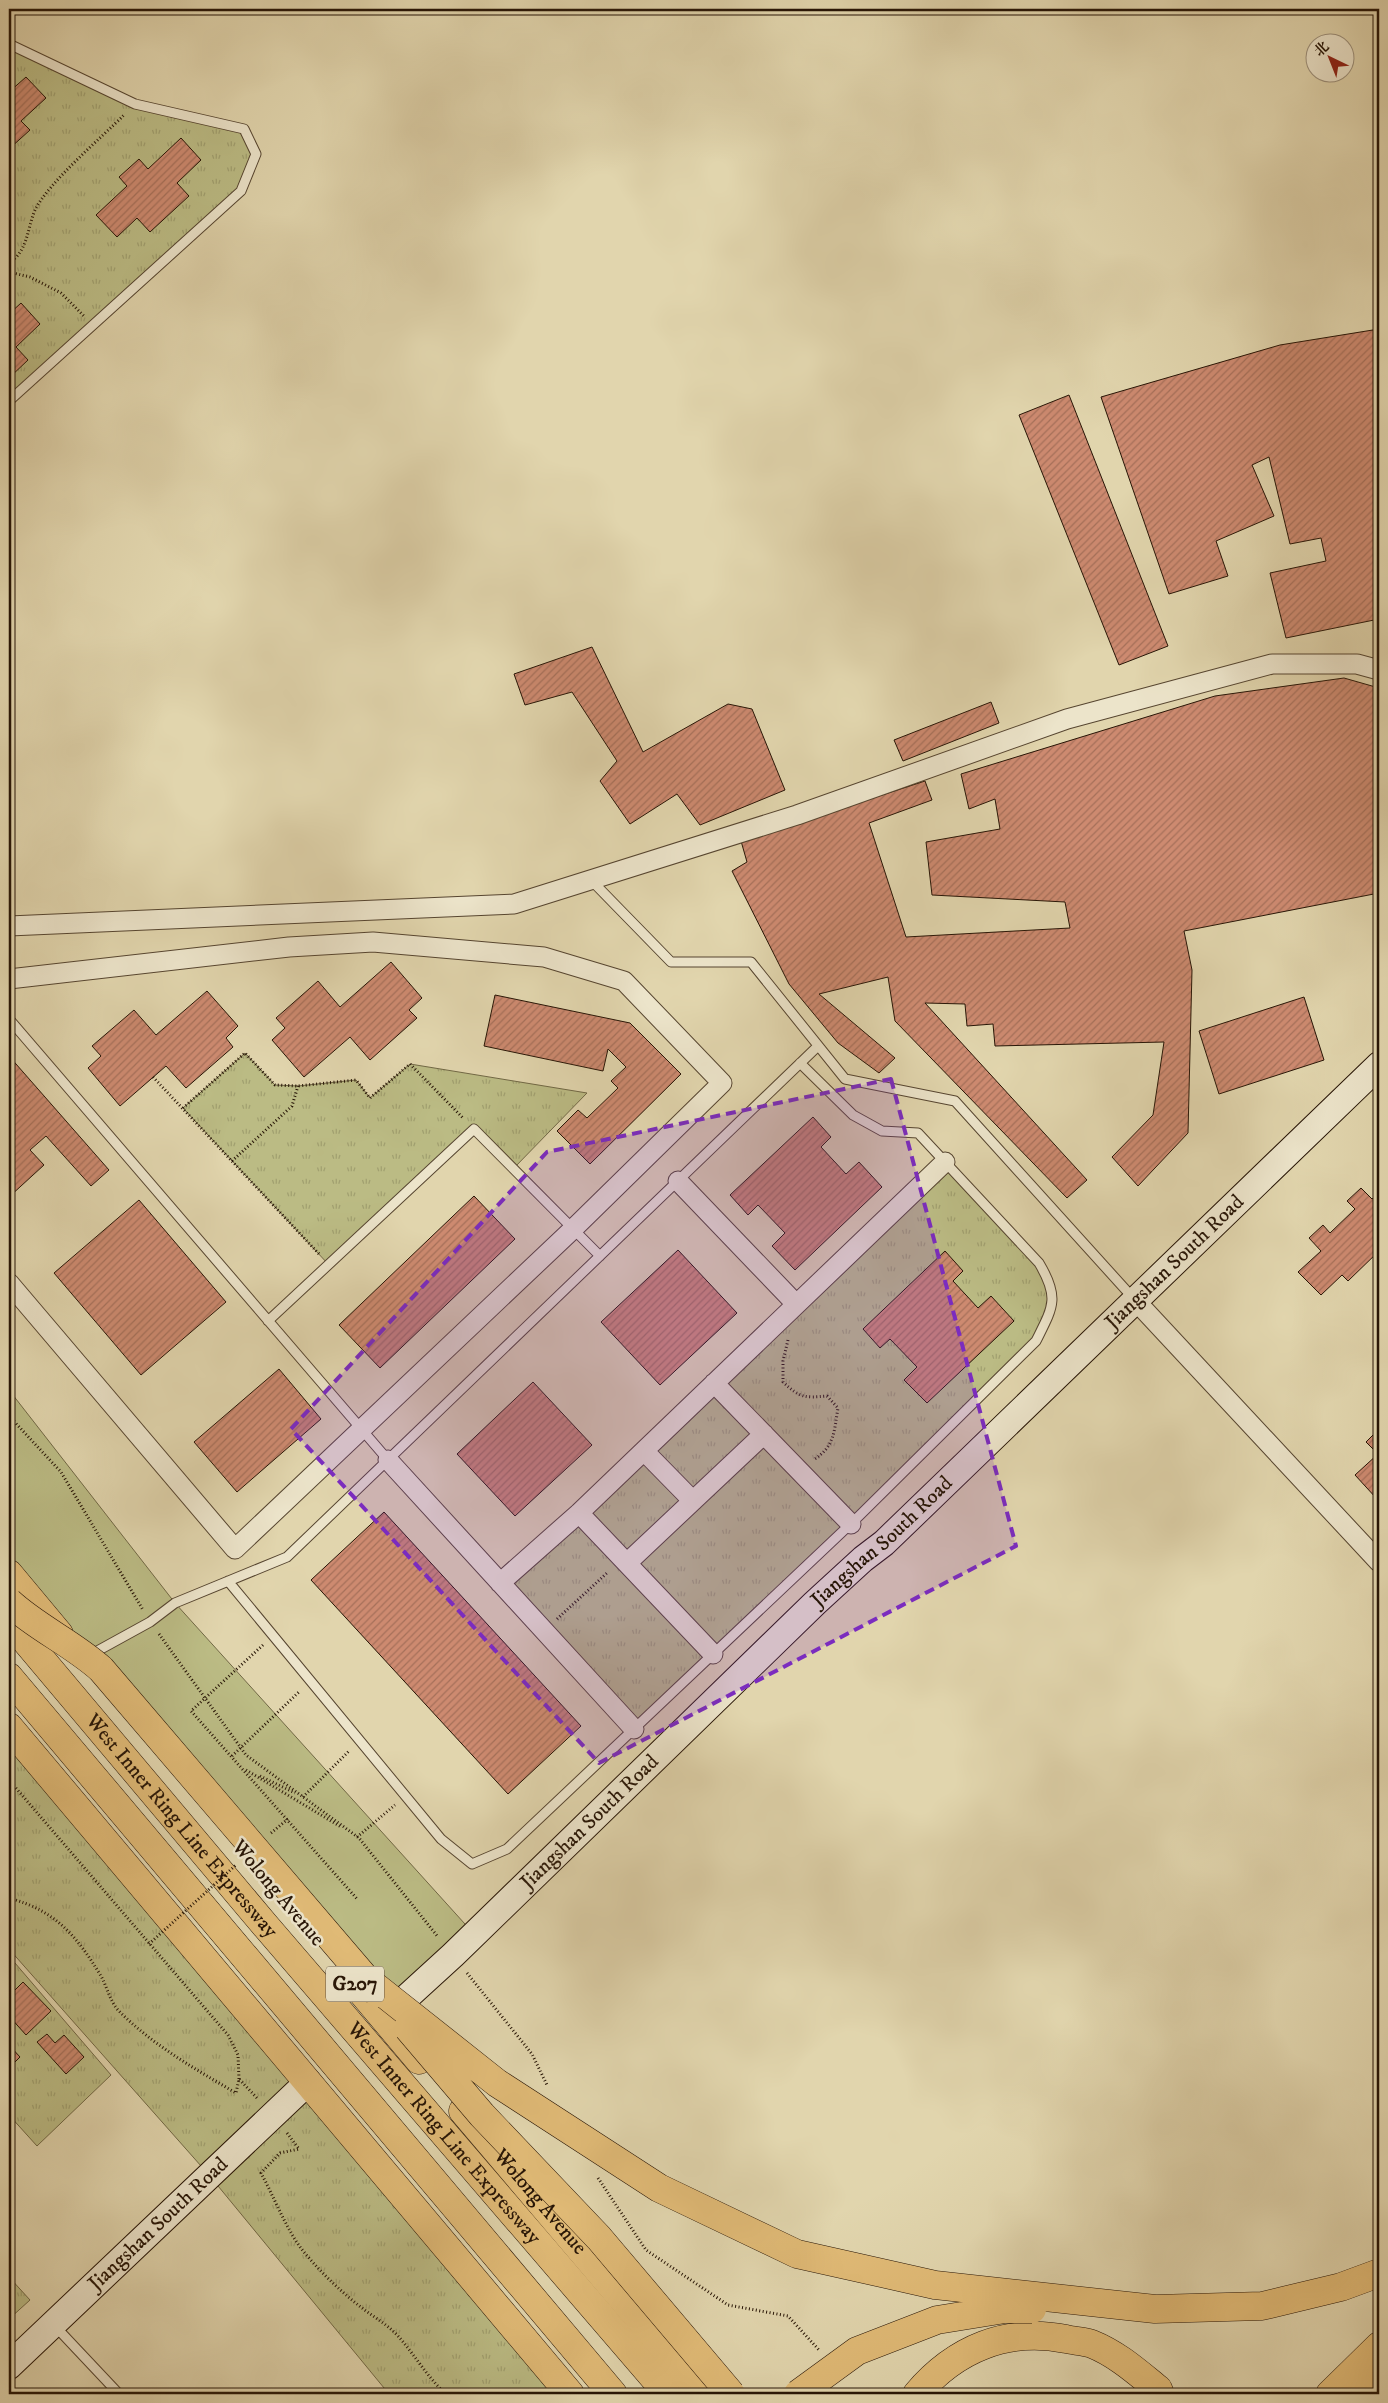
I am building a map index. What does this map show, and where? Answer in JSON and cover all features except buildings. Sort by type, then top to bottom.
[{"type":"main road","name":"Wolong Avenue","points":[[9,1574],[703,2394]]},
{"type":"main road","points":[[9,1602],[25,1617],[83,1653],[101,1669],[482,2115],[599,2238],[731,2394]]},
{"type":"main road","name":"West Inner Ring Line Expressway","points":[[9,1621],[264,1924],[668,2394]]},
{"type":"main road","name":"West Inner Ring Line Expressway","points":[[9,1677],[613,2394]]},
{"type":"main road","points":[[9,1727],[570,2394]]},
{"type":"main road","points":[[194,1897],[286,2037],[469,2256],[570,2394]]},
{"type":"main road","points":[[367,1980],[497,2083],[659,2188],[797,2254],[935,2284],[1123,2307],[1155,2309],[1262,2306],[1341,2287],[1379,2273]]},
{"type":"main road","points":[[798,2394],[857,2351],[937,2320],[1005,2310],[1123,2307]]},
{"type":"main road","points":[[917,2394],[931,2377],[964,2353],[1006,2337],[1048,2335],[1091,2344],[1126,2362],[1158,2389],[1160,2394]]},
{"type":"main road","points":[[1330,2394],[1379,2346]]},
{"type":"main road","points":[[1361,2394],[1379,2377]]},
{"type":"street","points":[[9,926],[514,904],[797,815],[1067,719],[1272,664],[1357,664],[1379,670]]},
{"type":"street","points":[[9,979],[290,947],[373,942],[544,957],[624,981],[722,1083],[574,1229],[363,1431],[235,1549],[9,1283]]},
{"type":"street","name":"Jiangshan South Road","points":[[384,2018],[453,1955],[862,1559],[884,1543],[1379,1065]]},
{"type":"street","points":[[500,1583],[579,1513],[945,1162]]},
{"type":"street","points":[[678,1181],[796,1304]]},
{"type":"street","points":[[1134,1300],[1379,1562]]},
{"type":"street","points":[[714,1383],[851,1524]]},
{"type":"street","points":[[625,1561],[693,1501],[764,1434]]},
{"type":"street","points":[[644,1451],[693,1501]]},
{"type":"street","points":[[388,1460],[634,1730]]},
{"type":"street","points":[[579,1513],[713,1654]]},
{"type":"street","name":"Jiangshan South Road","points":[[9,2366],[308,2082]]},
{"type":"lane","points":[[9,44],[135,104],[244,129],[256,154],[241,191],[9,401]]},
{"type":"lane","points":[[591,880],[671,962],[751,962],[845,1079],[955,1101],[1134,1300]]},
{"type":"lane","points":[[9,1019],[388,1460]]},
{"type":"lane","points":[[81,1660],[150,1622],[175,1603],[287,1557],[818,1046]]},
{"type":"lane","points":[[228,1582],[441,1839],[472,1864],[507,1849],[851,1524],[1036,1341],[1053,1308],[1051,1283],[1040,1263],[918,1133],[882,1131],[853,1115],[800,1063]]},
{"type":"lane","points":[[268,1321],[474,1129],[600,1256]]},
{"type":"lane","points":[[53,2323],[119,2394]]},
{"type":"path","points":[[9,263],[16,258],[28,238],[35,210],[49,190],[135,104]]},
{"type":"path","points":[[9,272],[30,277],[61,292],[92,325]]},
{"type":"path","points":[[183,1108],[245,1053],[275,1085],[298,1086],[356,1080],[370,1098],[410,1064],[474,1129]]},
{"type":"path","points":[[153,1077],[329,1265]]},
{"type":"path","points":[[232,1161],[292,1106],[298,1086]]},
{"type":"path","points":[[796,1304],[783,1361],[783,1382],[796,1394],[808,1398],[827,1396],[838,1408],[833,1441],[821,1455],[798,1469]]},
{"type":"path","points":[[9,1416],[61,1472],[150,1622],[246,1755],[359,1838],[532,2054],[548,2088]]},
{"type":"path","points":[[544,1631],[625,1561]]},
{"type":"path","points":[[273,1636],[191,1711],[358,1900]]},
{"type":"path","points":[[232,1756],[310,1681]]},
{"type":"path","points":[[302,1797],[360,1741]]},
{"type":"path","points":[[243,1769],[359,1838]]},
{"type":"path","points":[[243,1769],[302,1797]]},
{"type":"path","points":[[9,1780],[228,2034],[238,2055],[239,2079]]},
{"type":"path","points":[[359,1838],[405,1796]]},
{"type":"path","points":[[266,1838],[288,1819]]},
{"type":"path","points":[[149,1944],[244,1858]]},
{"type":"path","points":[[593,2171],[646,2250],[728,2305],[788,2316],[820,2350]]},
{"type":"highlighted area","points":[[891,1079],[1016,1546],[599,1763],[291,1429],[547,1152]]},
{"type":"green space","points":[[9,44],[135,104],[244,129],[256,154],[241,191],[9,401]]},
{"type":"green space","points":[[245,1053],[275,1085],[298,1086],[356,1080],[370,1098],[410,1064],[587,1093],[513,1169],[474,1129],[329,1265],[183,1108]]},
{"type":"green space","points":[[945,1162],[1039,1263],[1053,1308],[1036,1341],[634,1729],[500,1583]]},
{"type":"green space","points":[[9,1390],[175,1603],[474,1934],[384,2018],[9,1557]]},
{"type":"green space","points":[[9,1727],[569,2394],[389,2394],[209,2175],[9,1949]]},
{"type":"green space","points":[[9,1956],[111,2075],[37,2146],[9,2115]]},
{"type":"green space","points":[[9,2277],[30,2300],[9,2319]]}]
